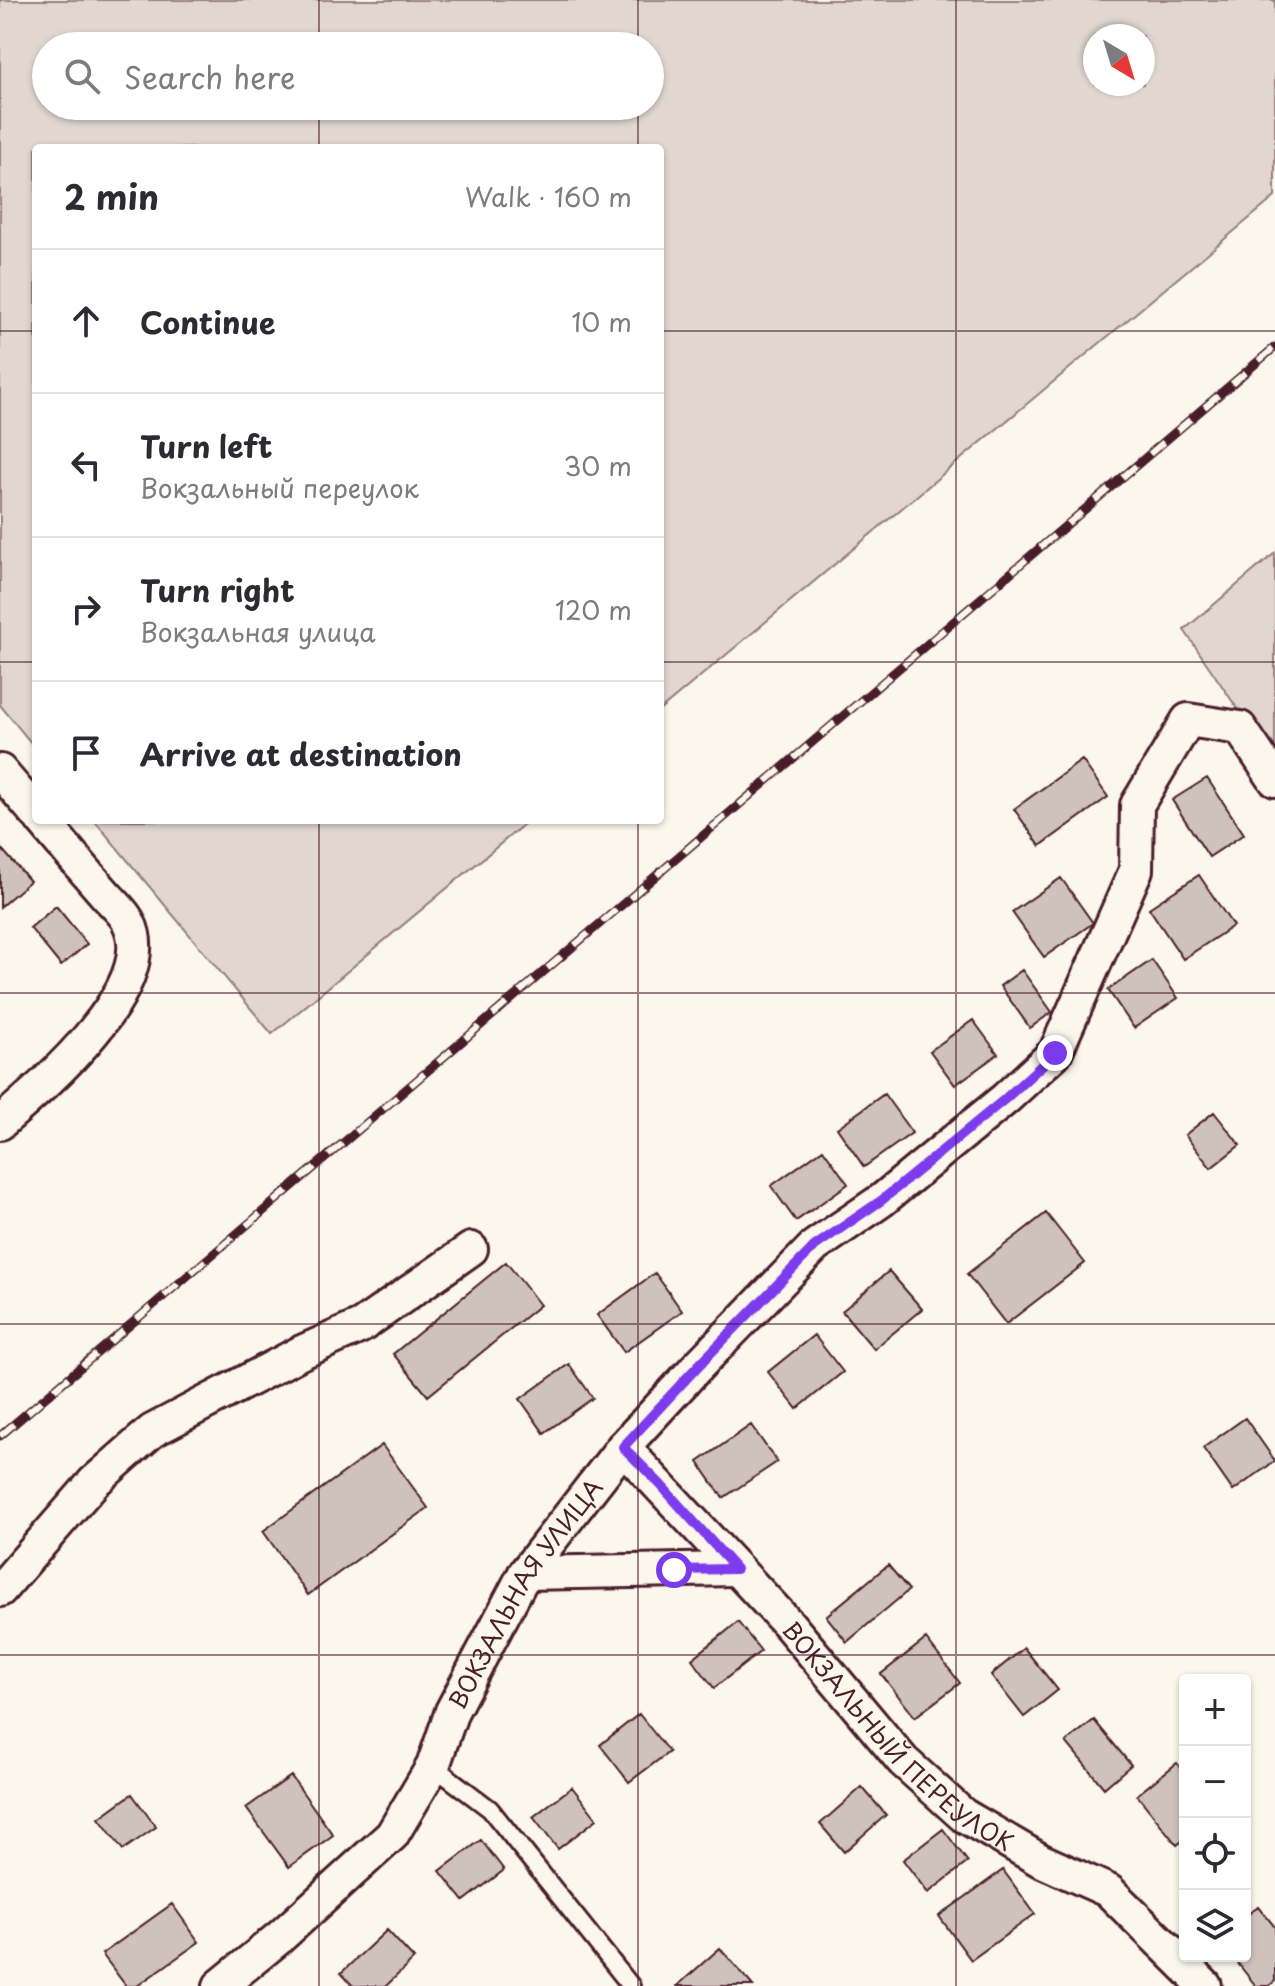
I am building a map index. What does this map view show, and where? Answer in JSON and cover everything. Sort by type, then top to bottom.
[{"type":"street","name":"ВОКЗАЛЬНАЯ УЛИЦА","points":[[220,1986],[280,1937],[392,1835],[433,1766],[452,1711],[525,1573],[623,1447],[815,1246],[882,1200],[1005,1099],[1055,1053],[1136,870],[1137,805],[1188,720],[1240,728],[1275,780]]},
{"type":"street","points":[[0,771],[32,808]]},
{"type":"street","points":[[0,1123],[49,1081],[90,1035],[124,988],[136,955],[129,923],[45,824]]},
{"type":"street","points":[[0,1590],[94,1482],[152,1431],[302,1352],[361,1326],[471,1249]]},
{"type":"street","name":"ВОКЗАЛЬНЫЙ ПЕРЕУЛОК","points":[[623,1447],[790,1626],[903,1761],[963,1815],[1040,1860],[1109,1891],[1205,1986]]},
{"type":"street","points":[[525,1573],[736,1569]]},
{"type":"lane","points":[[433,1766],[490,1809],[631,1986]]},
{"type":"shaded area","points":[[0,0],[1275,0],[1275,197],[664,707],[664,144],[32,144],[32,744],[0,705]]},
{"type":"shaded area","points":[[1275,553],[1275,764],[1184,630]]},
{"type":"shaded area","points":[[97,824],[524,824],[272,1034]]},
{"type":"building","points":[[1082,760],[1108,797],[1040,846],[1014,809]]},
{"type":"building","points":[[1207,778],[1244,834],[1209,857],[1172,800]]},
{"type":"building","points":[[0,847],[30,881],[0,907]]},
{"type":"building","points":[[1199,875],[1233,926],[1183,959],[1149,908]]},
{"type":"building","points":[[1061,878],[1093,923],[1044,957],[1012,912]]},
{"type":"building","points":[[56,906],[87,944],[61,966],[30,928]]},
{"type":"building","points":[[1152,960],[1178,998],[1134,1028],[1108,990]]},
{"type":"building","points":[[1022,970],[1052,1012],[1030,1028],[1000,986]]},
{"type":"building","points":[[973,1020],[998,1054],[955,1085],[930,1051]]},
{"type":"building","points":[[884,1094],[912,1133],[864,1167],[837,1128]]},
{"type":"building","points":[[1214,1112],[1240,1145],[1211,1168],[1185,1135]]},
{"type":"building","points":[[823,1149],[848,1184],[796,1221],[771,1186]]},
{"type":"building","points":[[1046,1213],[1085,1263],[1006,1324],[967,1274]]},
{"type":"building","points":[[506,1262],[540,1305],[428,1396],[393,1354]]},
{"type":"building","points":[[889,1271],[922,1309],[874,1349],[842,1311]]},
{"type":"building","points":[[655,1273],[682,1311],[624,1352],[597,1315]]},
{"type":"building","points":[[814,1335],[843,1372],[797,1409],[768,1372]]},
{"type":"building","points":[[569,1364],[593,1398],[544,1433],[520,1399]]},
{"type":"building","points":[[1245,1418],[1275,1461],[1233,1491],[1203,1448]]},
{"type":"building","points":[[751,1425],[777,1462],[723,1498],[698,1462]]},
{"type":"building","points":[[382,1445],[428,1508],[308,1595],[263,1531]]},
{"type":"building","points":[[888,1565],[909,1590],[847,1642],[826,1616]]},
{"type":"building","points":[[738,1622],[761,1651],[714,1688],[692,1659]]},
{"type":"building","points":[[926,1639],[960,1683],[915,1717],[881,1674]]},
{"type":"building","points":[[1024,1648],[1058,1690],[1024,1717],[991,1675]]},
{"type":"building","points":[[639,1714],[669,1752],[629,1782],[600,1745]]},
{"type":"building","points":[[1094,1720],[1131,1765],[1104,1788],[1066,1742]]},
{"type":"building","points":[[1177,1763],[1179,1844],[1177,1845],[1137,1795]]},
{"type":"building","points":[[291,1776],[333,1835],[289,1867],[246,1808]]},
{"type":"building","points":[[572,1787],[597,1819],[558,1849],[533,1817]]},
{"type":"building","points":[[862,1787],[886,1815],[844,1852],[820,1824]]},
{"type":"building","points":[[132,1794],[156,1827],[123,1850],[99,1818]]},
{"type":"building","points":[[943,1829],[968,1862],[928,1893],[903,1860]]},
{"type":"building","points":[[481,1840],[504,1870],[464,1901],[440,1871]]},
{"type":"building","points":[[1003,1870],[1035,1914],[971,1960],[939,1916]]},
{"type":"building","points":[[172,1904],[199,1942],[137,1986],[126,1986],[102,1954]]},
{"type":"building","points":[[1258,1906],[1275,1927],[1275,1981],[1269,1986],[1256,1986],[1237,1962],[1251,1962],[1251,1912]]},
{"type":"building","points":[[387,1930],[414,1959],[386,1986],[353,1986],[341,1973]]},
{"type":"building","points":[[720,1948],[753,1986],[677,1986]]},
{"type":"railway","points":[[0,1436],[1275,347]]},
{"type":"route","points":[[674,1570],[736,1569],[623,1447],[815,1246],[882,1200],[1005,1099],[1055,1053]]}]
